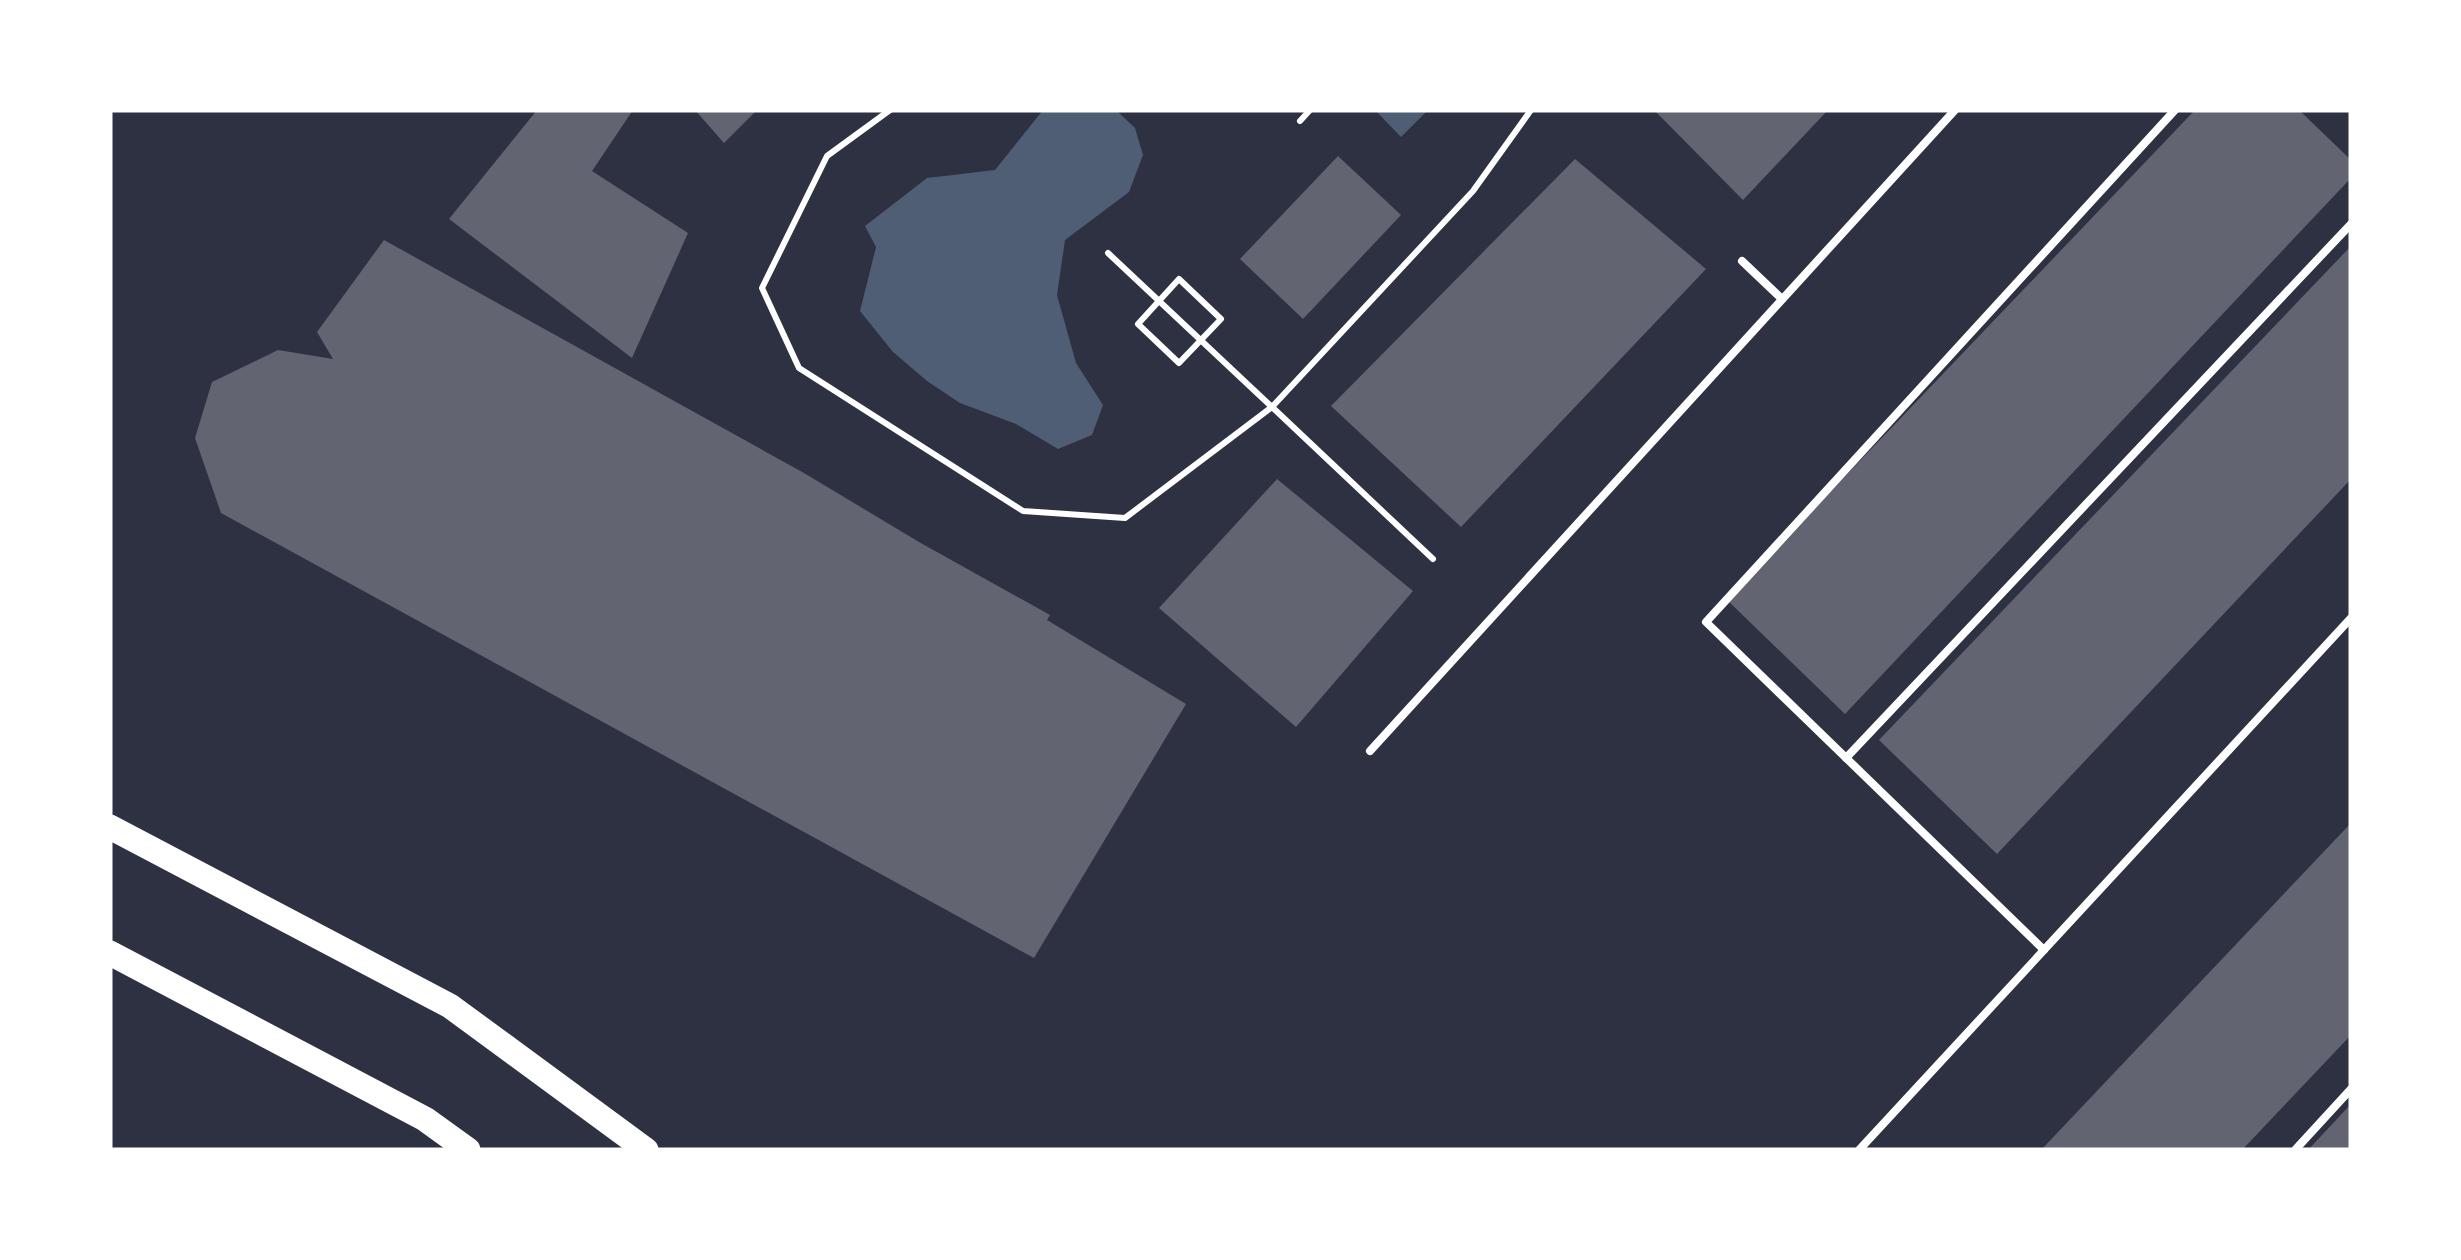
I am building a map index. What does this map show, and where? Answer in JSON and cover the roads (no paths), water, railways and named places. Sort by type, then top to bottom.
[{"type":"main road","points":[[110,827],[450,1006],[646,1150]]},
{"type":"main road","points":[[110,953],[425,1118],[468,1150]]},
{"type":"lane","points":[[1370,751],[1955,110]]},
{"type":"lane","points":[[2044,950],[1706,622],[2175,110]]},
{"type":"lane","points":[[1846,758],[2351,224]]},
{"type":"lane","points":[[1742,260],[1782,299]]},
{"type":"lane","points":[[1859,1150],[2351,618]]},
{"type":"lane","points":[[2295,1150],[2351,1089]]},
{"type":"water","points":[[1043,110],[1116,110],[1135,128],[1143,155],[1129,192],[1065,240],[1057,295],[1076,363],[1103,405],[1092,435],[1058,449],[1016,424],[960,403],[927,381],[893,352],[860,311],[876,247],[865,226],[927,178],[995,170]]},
{"type":"water","points":[[1375,110],[1428,110],[1401,137]]}]
